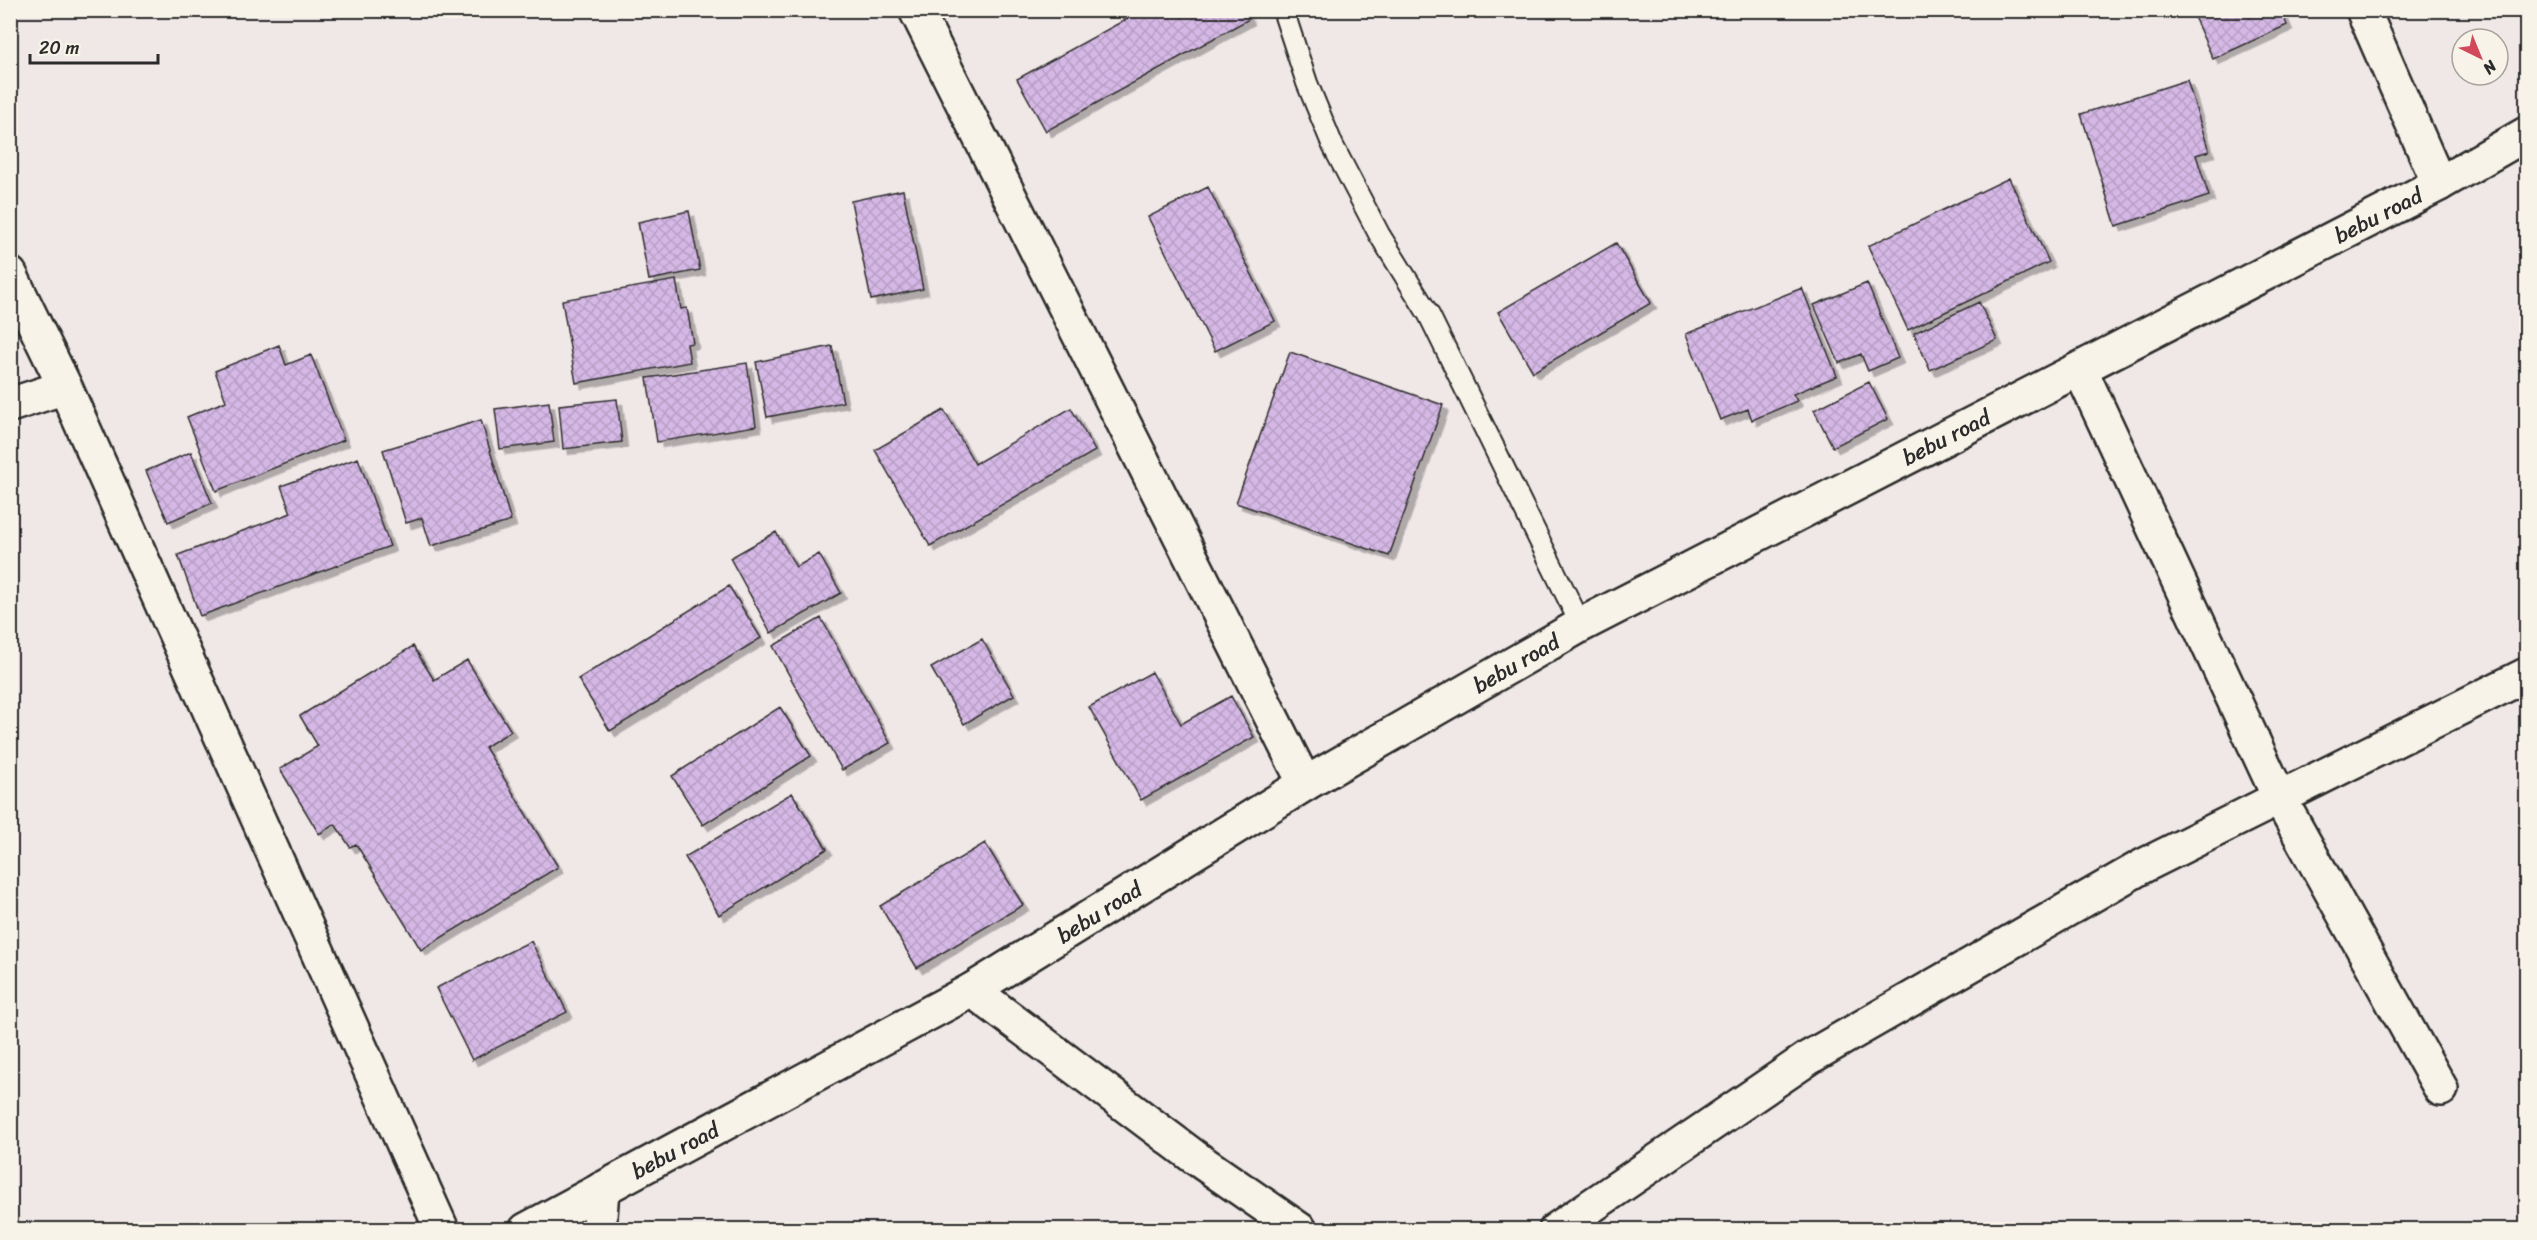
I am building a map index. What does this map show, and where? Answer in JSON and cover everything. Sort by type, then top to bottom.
[{"type":"street","points":[[916,10],[1305,784]]},
{"type":"street","points":[[2363,10],[2439,184]]},
{"type":"street","name":"bebu road","points":[[526,1230],[972,990],[1305,784],[1581,626],[2439,184],[2526,134]]},
{"type":"street","points":[[10,273],[65,387],[442,1230]]},
{"type":"street","points":[[2080,369],[2280,799],[2441,1089]]},
{"type":"street","points":[[10,405],[65,387]]},
{"type":"street","points":[[1556,1230],[1810,1057],[2144,866],[2526,675]]},
{"type":"street","points":[[972,990],[1193,1156],[1300,1230]]},
{"type":"street","points":[[598,1230],[602,1189]]},
{"type":"lane","points":[[1283,10],[1307,83],[1333,146],[1379,234],[1429,315],[1581,626]]},
{"type":"building","points":[[1143,10],[1244,10],[1249,19],[1046,131],[1017,79]]},
{"type":"building","points":[[2191,10],[2281,10],[2287,25],[2213,59]]},
{"type":"building","points":[[2187,80],[2209,151],[2196,155],[2209,196],[2116,226],[2081,114]]},
{"type":"building","points":[[2009,178],[2049,262],[1908,330],[1868,246]]},
{"type":"building","points":[[1208,187],[1275,321],[1215,351],[1148,217]]},
{"type":"building","points":[[903,190],[923,289],[871,300],[851,201]]},
{"type":"building","points":[[689,211],[700,270],[649,280],[638,222]]},
{"type":"building","points":[[1616,243],[1651,303],[1533,372],[1498,312]]},
{"type":"building","points":[[676,280],[681,309],[687,308],[693,343],[687,344],[690,362],[576,383],[562,300]]},
{"type":"building","points":[[1867,283],[1898,358],[1868,371],[1861,354],[1839,363],[1814,305]]},
{"type":"building","points":[[1802,288],[1837,376],[1793,394],[1797,401],[1752,420],[1748,409],[1720,420],[1686,334]]},
{"type":"building","points":[[1979,302],[1997,340],[1930,370],[1914,333]]},
{"type":"building","points":[[279,345],[286,365],[311,355],[344,440],[216,491],[187,417],[226,401],[215,371]]},
{"type":"building","points":[[832,346],[843,402],[767,417],[756,362]]},
{"type":"building","points":[[1290,352],[1443,405],[1389,556],[1236,503]]},
{"type":"building","points":[[747,363],[756,426],[657,442],[647,378]]},
{"type":"building","points":[[1869,382],[1888,419],[1833,447],[1814,410]]},
{"type":"building","points":[[617,399],[622,442],[563,449],[559,405]]},
{"type":"building","points":[[549,402],[554,442],[500,449],[495,409]]},
{"type":"building","points":[[1071,408],[1095,451],[930,546],[875,450],[944,410],[975,464]]},
{"type":"building","points":[[481,420],[511,521],[431,546],[422,518],[406,523],[383,450]]},
{"type":"building","points":[[191,452],[212,503],[168,522],[146,471]]},
{"type":"building","points":[[358,458],[390,546],[200,616],[178,555],[291,513],[281,486]]},
{"type":"building","points":[[776,532],[796,567],[819,554],[841,593],[771,633],[730,558]]},
{"type":"building","points":[[729,586],[761,638],[610,731],[578,679]]},
{"type":"building","points":[[821,618],[890,743],[842,770],[773,646]]},
{"type":"building","points":[[982,639],[1014,695],[964,724],[931,668]]},
{"type":"building","points":[[413,646],[434,680],[467,660],[511,731],[485,747],[558,867],[421,950],[356,844],[350,847],[335,824],[319,834],[280,769],[318,746],[300,716]]},
{"type":"building","points":[[1152,672],[1181,724],[1231,696],[1254,737],[1141,800],[1089,707]]},
{"type":"building","points":[[780,707],[811,756],[703,825],[672,776]]},
{"type":"building","points":[[792,793],[827,849],[719,915],[685,857]]},
{"type":"building","points":[[985,843],[1023,905],[917,968],[880,906]]},
{"type":"building","points":[[531,941],[567,1012],[472,1060],[436,988]]}]
